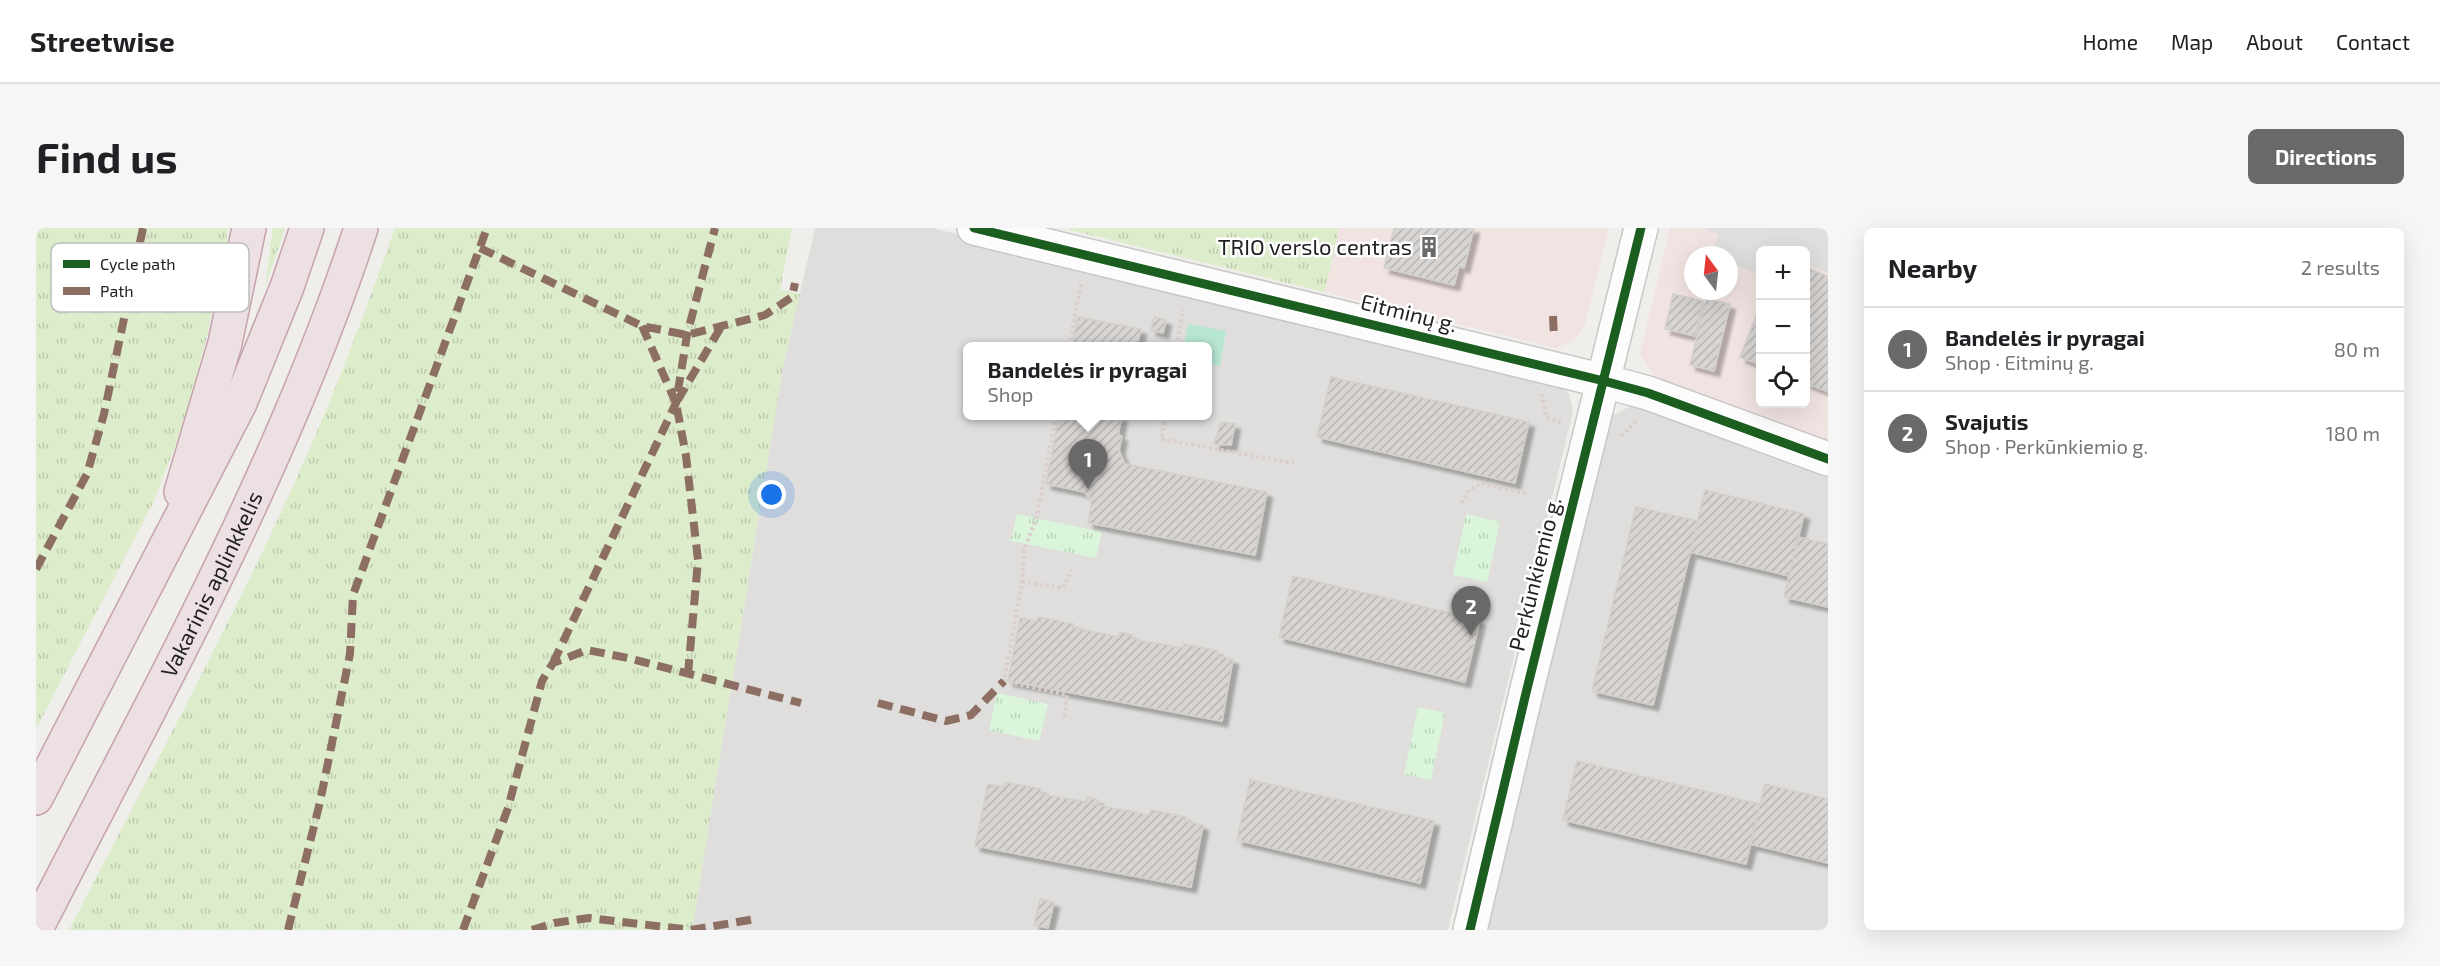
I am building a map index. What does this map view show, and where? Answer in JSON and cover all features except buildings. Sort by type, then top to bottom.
[{"type":"highway","points":[[246,243],[249,228]]},
{"type":"highway","points":[[36,798],[240,403],[287,286],[307,228]]},
{"type":"highway","name":"Vakarinis aplinkkelis","points":[[36,929],[258,492],[305,384],[361,228]]},
{"type":"highway","points":[[171,534],[187,465],[225,343],[231,312]]},
{"type":"street","name":"Eitminų g.","points":[[974,228],[1604,381],[1648,393],[1828,459]]},
{"type":"street","name":"Perkūnkiemio g.","points":[[1470,930],[1641,228]]},
{"type":"path","points":[[1178,342],[1189,279]]},
{"type":"path","points":[[1070,342],[1081,284]]},
{"type":"path","points":[[1055,420],[1037,516],[1024,550],[1022,582],[1004,681],[1068,695],[1064,719]]},
{"type":"path","points":[[1164,420],[1161,439],[1298,464]]},
{"type":"path","points":[[1461,503],[1469,490],[1482,483],[1526,494]]},
{"type":"path","points":[[1022,582],[1063,588],[1072,570]]},
{"type":"shaded area","points":[[815,228],[932,228],[1554,381],[1569,394],[1573,411],[1448,930],[692,930],[783,366]]},
{"type":"shaded area","points":[[1339,228],[1609,228],[1585,325],[1574,341],[1556,348],[1325,292]]},
{"type":"shaded area","points":[[1670,228],[1828,228],[1828,448],[1659,384],[1640,354]]},
{"type":"shaded area","points":[[1708,228],[1828,228],[1828,273],[1810,266],[1810,246],[1756,246],[1756,273],[1738,266],[1738,246],[1714,246],[1719,234],[1707,230]]},
{"type":"shaded area","points":[[826,239],[997,277],[984,336],[813,298]]},
{"type":"shaded area","points":[[800,308],[963,344],[963,404],[787,365]]},
{"type":"shaded area","points":[[1234,330],[1300,344],[1278,453],[1149,428],[1151,420],[1212,420],[1212,369],[1225,371]]},
{"type":"shaded area","points":[[792,382],[967,420],[954,476],[780,439]]},
{"type":"shaded area","points":[[1633,405],[1828,475],[1828,930],[1487,930],[1611,416]]},
{"type":"shaded area","points":[[778,452],[950,490],[937,546],[766,508]]},
{"type":"shaded area","points":[[772,525],[945,563],[933,620],[760,581]]},
{"type":"shaded area","points":[[758,596],[929,633],[916,689],[745,651]]},
{"type":"shaded area","points":[[1697,616],[1828,645],[1828,770],[1752,753],[1749,764],[1668,745]]},
{"type":"green space","points":[[36,228],[228,228],[226,243],[51,243],[51,312],[212,312],[184,422],[154,501],[36,729]]},
{"type":"green space","points":[[272,228],[285,228],[265,288],[272,234]]},
{"type":"green space","points":[[395,228],[792,228],[780,289],[800,294],[783,366],[692,930],[69,930],[271,535],[336,385]]},
{"type":"green space","points":[[1071,228],[1339,228],[1325,292],[1070,230]]},
{"type":"green space","points":[[1188,324],[1226,331],[1220,366],[1212,365],[1212,342],[1185,342]]},
{"type":"green space","points":[[1017,514],[1102,532],[1096,558],[1011,541]]},
{"type":"green space","points":[[1466,514],[1500,522],[1487,582],[1453,575]]},
{"type":"green space","points":[[997,693],[1048,704],[1039,741],[989,730]]},
{"type":"green space","points":[[1418,707],[1445,713],[1431,780],[1404,774]]},
{"type":"marked path","points":[[140,243],[143,228]]},
{"type":"marked path","points":[[288,930],[320,802],[350,654],[353,595],[487,228]]},
{"type":"marked path","points":[[553,663],[676,403],[687,335],[715,228]]},
{"type":"marked path","points":[[480,248],[642,326],[687,335],[765,315],[792,297],[795,283]]},
{"type":"marked path","points":[[36,569],[87,474],[104,414],[125,312]]},
{"type":"marked path","points":[[1553,316],[1554,338]]},
{"type":"marked path","points":[[642,326],[676,403]]},
{"type":"marked path","points":[[688,674],[698,560],[686,456],[676,403],[721,327]]},
{"type":"marked path","points":[[463,930],[508,808],[542,681],[553,663],[587,650],[628,658],[801,703]]},
{"type":"marked path","points":[[878,703],[946,721],[971,715],[1004,681]]},
{"type":"marked path","points":[[532,930],[554,923],[589,918],[691,930],[755,919]]},
{"type":"cycle path","points":[[974,228],[1604,381],[1648,393],[1828,459]]},
{"type":"cycle path","points":[[1470,930],[1641,228]]},
{"type":"place","name":"TRIO verslo centras","points":[[1429,247]]},
{"type":"place","name":"Bandelės ir pyragai","points":[[1088,489]]},
{"type":"place","name":"Svajutis","points":[[1471,636]]}]
